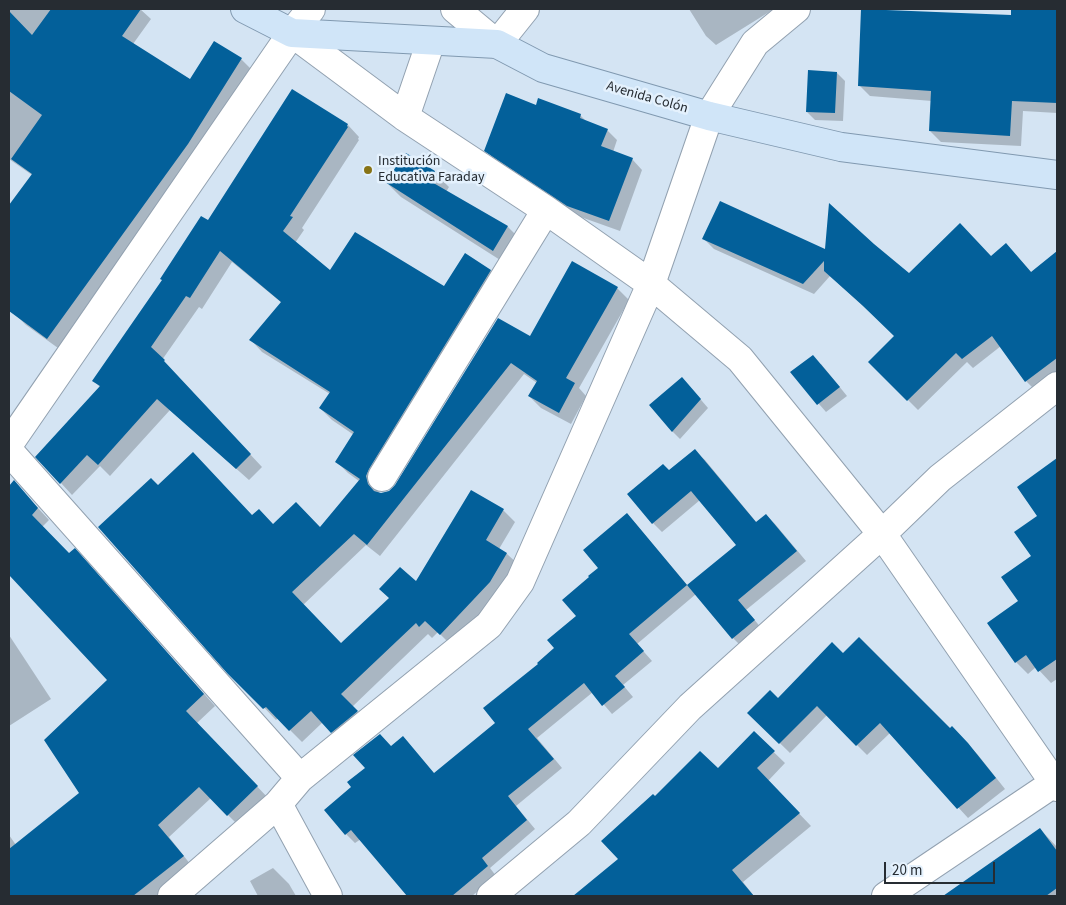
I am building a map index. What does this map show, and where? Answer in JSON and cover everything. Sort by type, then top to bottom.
[{"type":"main road","name":"Avenida Colón","points":[[245,9],[292,33],[496,44],[543,68],[710,116],[841,147],[1057,174]]},
{"type":"street","points":[[9,444],[292,33],[311,9]]},
{"type":"street","points":[[455,9],[496,44],[525,9]]},
{"type":"street","points":[[172,896],[278,804],[300,778],[489,625],[520,582],[652,284],[710,116],[755,43],[796,9]]},
{"type":"street","points":[[292,33],[405,117],[546,210],[652,284],[740,359],[882,534],[1056,784],[886,896]]},
{"type":"street","points":[[405,117],[431,41]]},
{"type":"street","points":[[382,477],[546,210]]},
{"type":"street","points":[[491,896],[579,823],[690,707],[882,534],[940,478],[1057,386]]},
{"type":"street","points":[[9,451],[300,778]]},
{"type":"street","points":[[278,804],[328,896]]},
{"type":"building","points":[[51,9],[141,9],[122,36],[190,79],[214,41],[242,58],[188,144],[47,339],[9,311],[9,205],[32,174],[11,159],[42,115],[9,91],[9,11],[32,35]]},
{"type":"building","points":[[861,9],[1011,15],[1011,9],[1057,9],[1057,103],[1012,101],[1010,136],[929,131],[931,91],[858,86]]},
{"type":"building","points":[[808,70],[837,72],[835,113],[806,112]]},
{"type":"building","points":[[292,89],[348,124],[348,127],[290,216],[293,217],[283,231],[330,270],[355,232],[444,286],[465,253],[491,270],[369,469],[366,476],[368,484],[374,491],[381,493],[389,491],[395,485],[498,318],[530,336],[572,261],[618,287],[566,378],[575,383],[559,413],[528,396],[537,381],[511,363],[367,545],[354,534],[292,592],[341,643],[389,598],[379,589],[400,567],[416,581],[471,490],[504,509],[486,540],[507,553],[490,582],[440,635],[425,621],[419,627],[416,623],[341,694],[358,711],[331,733],[311,711],[289,731],[266,707],[263,709],[227,673],[98,527],[151,478],[158,485],[193,452],[252,515],[259,509],[273,524],[296,502],[320,527],[360,479],[335,462],[354,432],[319,408],[330,392],[249,340],[281,302],[220,251],[190,298],[186,296],[151,347],[251,454],[236,469],[157,399],[98,465],[87,455],[60,484],[35,457],[100,386],[92,381],[162,280],[160,279],[201,216],[208,220]]},
{"type":"building","points":[[506,93],[536,105],[538,98],[581,114],[580,118],[608,129],[601,146],[633,158],[609,221],[567,206],[484,151]]},
{"type":"building","points":[[406,153],[435,171],[430,181],[508,226],[493,251],[385,182]]},
{"type":"building","points":[[720,201],[825,249],[829,203],[909,273],[960,223],[991,256],[1006,243],[1031,272],[1057,251],[1057,358],[1025,382],[992,336],[962,359],[956,353],[907,401],[868,362],[894,336],[824,271],[824,261],[803,284],[702,239]]},
{"type":"building","points":[[813,355],[840,387],[817,405],[790,372]]},
{"type":"building","points":[[682,377],[701,399],[672,432],[649,405]]},
{"type":"building","points":[[695,449],[756,522],[766,514],[797,551],[738,600],[755,620],[732,639],[687,585],[736,545],[691,491],[652,524],[627,494],[663,464],[669,470]]},
{"type":"building","points":[[1057,458],[1057,659],[1038,672],[1026,655],[1015,663],[987,623],[1018,601],[1001,577],[1031,556],[1014,532],[1037,516],[1017,487]]},
{"type":"building","points":[[14,480],[38,508],[32,515],[69,553],[75,548],[204,694],[186,711],[258,786],[227,816],[199,787],[158,825],[184,856],[133,896],[9,896],[9,849],[79,793],[44,740],[107,680],[9,575],[9,486]]},
{"type":"building","points":[[627,513],[687,585],[629,634],[644,651],[615,676],[625,687],[602,706],[584,683],[528,729],[554,759],[508,796],[527,820],[482,858],[488,866],[452,896],[407,896],[351,830],[345,835],[324,810],[351,787],[347,782],[365,768],[353,755],[380,734],[391,746],[403,736],[434,773],[495,723],[483,708],[538,664],[554,648],[547,640],[576,616],[562,600],[598,568],[583,550]]},
{"type":"building","points":[[859,637],[950,728],[952,726],[996,778],[957,809],[880,723],[856,746],[817,706],[779,744],[747,713],[770,690],[778,698],[832,642],[843,653]]},
{"type":"building","points":[[754,731],[775,751],[757,768],[800,813],[732,870],[754,896],[573,896],[618,859],[601,841],[653,794],[655,796],[700,751],[718,768]]},
{"type":"building","points":[[1040,828],[1057,851],[1057,888],[1046,896],[943,896]]},
{"type":"place","name":"Institución Educativa Faraday","points":[[368,170]]}]
